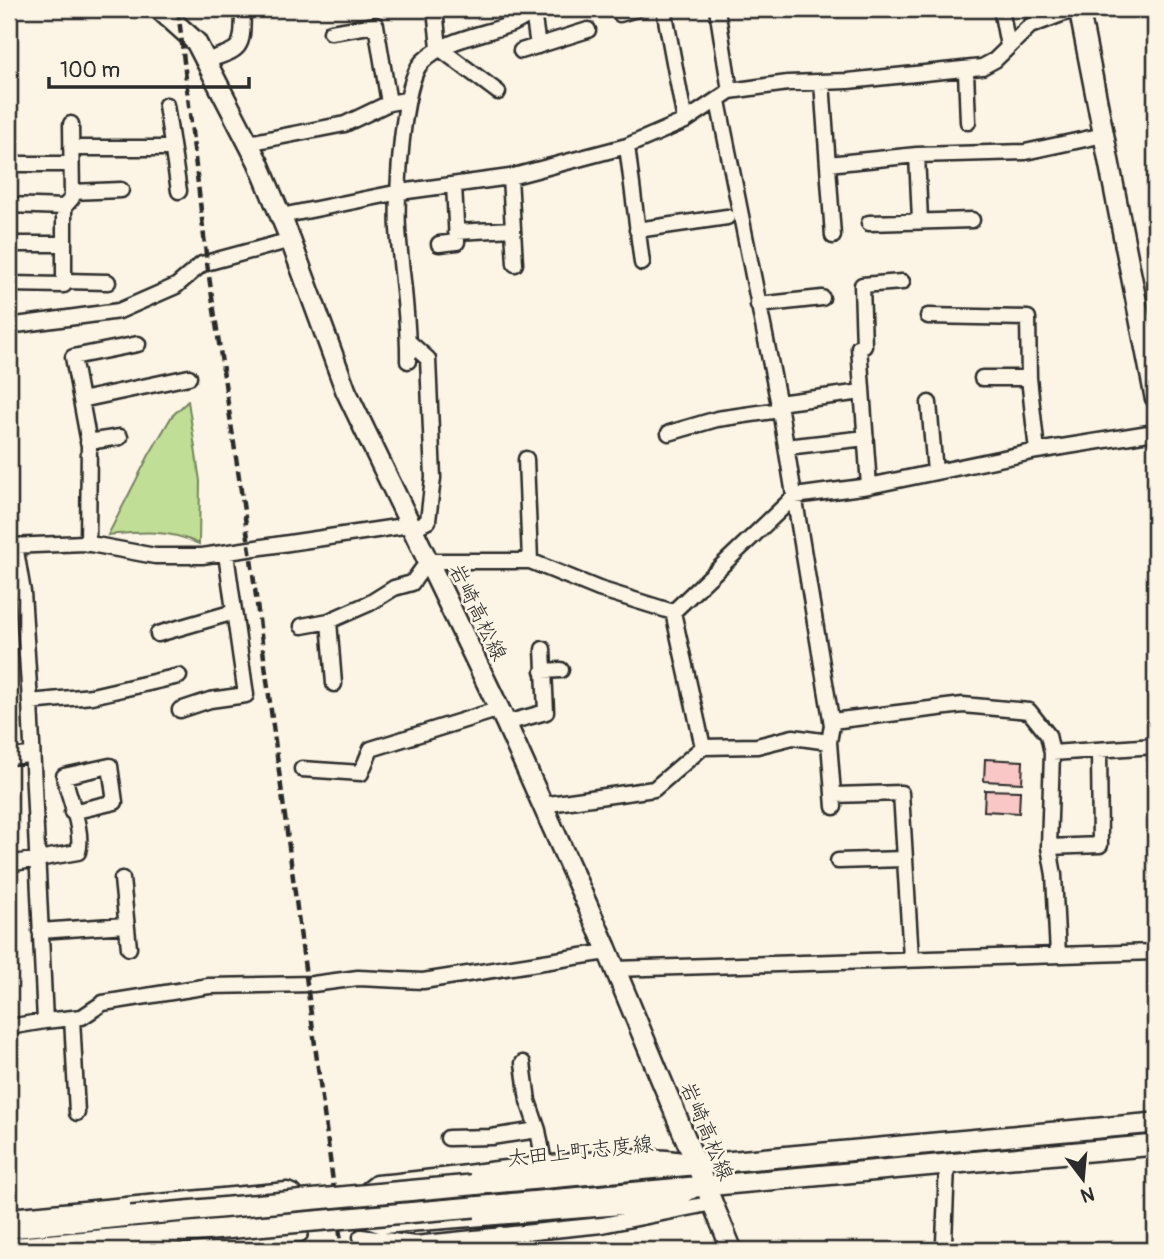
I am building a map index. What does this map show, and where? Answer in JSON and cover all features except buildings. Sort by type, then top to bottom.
[{"type":"main road","name":"岩崎高松線","points":[[159,9],[196,41],[248,143],[291,240],[341,381],[503,716],[611,960],[732,1250]]},
{"type":"main road","points":[[1077,9],[1153,368],[1155,397]]},
{"type":"main road","name":"太田上町志度線","points":[[9,1227],[1155,1123]]},
{"type":"main road","points":[[9,1248],[1155,1146]]},
{"type":"street","points":[[207,60],[239,49],[242,44],[243,9]]},
{"type":"street","points":[[435,9],[439,48],[498,92]]},
{"type":"street","points":[[620,14],[637,9]]},
{"type":"street","points":[[664,9],[685,121]]},
{"type":"street","points":[[717,9],[730,91]]},
{"type":"street","points":[[1000,9],[1008,46]]},
{"type":"street","points":[[281,216],[400,192],[510,177],[627,146],[685,121],[730,91],[788,83],[966,71],[995,60],[1031,26],[1077,9]]},
{"type":"street","points":[[408,361],[398,226],[406,100],[420,64],[439,48],[517,22],[535,10],[538,46]]},
{"type":"street","points":[[331,32],[376,25],[389,103]]},
{"type":"street","points":[[521,51],[588,30]]},
{"type":"street","points":[[966,71],[968,122]]},
{"type":"street","points":[[822,82],[833,236]]},
{"type":"street","points":[[248,143],[345,124],[389,103],[406,100]]},
{"type":"street","points":[[718,101],[795,496],[832,721],[830,742],[834,801],[901,793],[911,958]]},
{"type":"street","points":[[166,105],[179,191]]},
{"type":"street","points":[[9,284],[64,285],[64,207],[72,198],[71,124]]},
{"type":"street","points":[[828,164],[917,155],[1025,152],[1104,135]]},
{"type":"street","points":[[627,146],[642,264]]},
{"type":"street","points":[[71,148],[172,148]]},
{"type":"street","points":[[917,155],[920,220]]},
{"type":"street","points":[[20,164],[71,164]]},
{"type":"street","points":[[510,177],[514,264]]},
{"type":"street","points":[[439,244],[457,242],[454,185]]},
{"type":"street","points":[[72,192],[121,190]]},
{"type":"street","points":[[9,205],[64,207]]},
{"type":"street","points":[[637,230],[727,217]]},
{"type":"street","points":[[869,223],[972,220]]},
{"type":"street","points":[[456,232],[513,229]]},
{"type":"street","points":[[9,326],[119,310],[176,286],[202,264],[291,240]]},
{"type":"street","points":[[9,244],[64,244]]},
{"type":"street","points":[[64,281],[108,282]]},
{"type":"street","points":[[869,486],[859,347],[864,346],[862,285],[902,282]]},
{"type":"street","points":[[758,305],[822,298]]},
{"type":"street","points":[[928,316],[1028,318],[1029,378],[1037,450]]},
{"type":"street","points":[[45,1021],[23,592],[12,546],[88,544],[155,556],[226,554],[411,527],[428,520],[433,478],[429,359],[408,342]]},
{"type":"street","points":[[88,544],[89,442],[73,357],[138,344]]},
{"type":"street","points":[[81,400],[189,377]]},
{"type":"street","points":[[982,378],[1029,378]]},
{"type":"street","points":[[669,433],[717,419],[862,392]]},
{"type":"street","points":[[929,403],[935,472]]},
{"type":"street","points":[[673,612],[795,496],[869,486],[1037,450],[1155,432]]},
{"type":"street","points":[[89,442],[120,437]]},
{"type":"street","points":[[786,447],[866,438]]},
{"type":"street","points":[[526,458],[530,561]]},
{"type":"street","points":[[180,710],[210,700],[246,695],[226,554]]},
{"type":"street","points":[[302,626],[329,621],[370,603],[394,588],[412,583],[428,561],[530,561],[599,589],[673,612]]},
{"type":"street","points":[[158,634],[234,612]]},
{"type":"street","points":[[673,612],[703,747]]},
{"type":"street","points":[[329,621],[334,684]]},
{"type":"street","points":[[302,769],[361,773],[371,748],[503,716],[546,712],[543,649]]},
{"type":"street","points":[[543,671],[561,670]]},
{"type":"street","points":[[30,702],[92,696],[179,676]]},
{"type":"street","points":[[832,721],[963,705],[1029,711],[1048,735],[1052,753],[1049,847],[1054,875],[1058,955]]},
{"type":"street","points":[[542,805],[654,789],[703,747],[757,746],[793,737],[830,742]]},
{"type":"street","points":[[1052,753],[1155,747]]},
{"type":"street","points":[[1049,847],[1100,845],[1099,750]]},
{"type":"street","points":[[9,757],[30,755]]},
{"type":"street","points":[[9,864],[78,852],[80,844],[72,812]]},
{"type":"street","points":[[838,861],[903,859]]},
{"type":"street","points":[[121,878],[129,948]]},
{"type":"street","points":[[40,931],[126,925]]},
{"type":"street","points":[[9,1027],[82,1017],[103,1003],[209,986],[313,984],[358,978],[423,981],[611,960],[911,958],[1155,952]]},
{"type":"street","points":[[72,1018],[77,1113]]},
{"type":"street","points":[[523,1063],[528,1101],[538,1130],[544,1163]]},
{"type":"street","points":[[448,1138],[491,1137],[538,1130]]},
{"type":"street","points":[[696,1163],[656,1155],[544,1163],[446,1180],[376,1183],[367,1190],[369,1221],[383,1226],[671,1203],[705,1184]]},
{"type":"street","points":[[940,1250],[944,1243],[947,1164]]},
{"type":"street","points":[[9,1216],[287,1190],[294,1193],[300,1234],[117,1250]]},
{"type":"street","points":[[361,1237],[404,1244],[451,1245],[500,1234],[602,1225],[713,1203]]},
{"type":"street","points":[[450,1225],[451,1245]]},
{"type":"street","points":[[500,1234],[504,1250]]},
{"type":"green space","points":[[188,401],[200,481],[199,544],[165,534],[108,535],[172,416]]},
{"type":"railway","points":[[178,9],[207,263],[250,551],[342,1250]]}]
